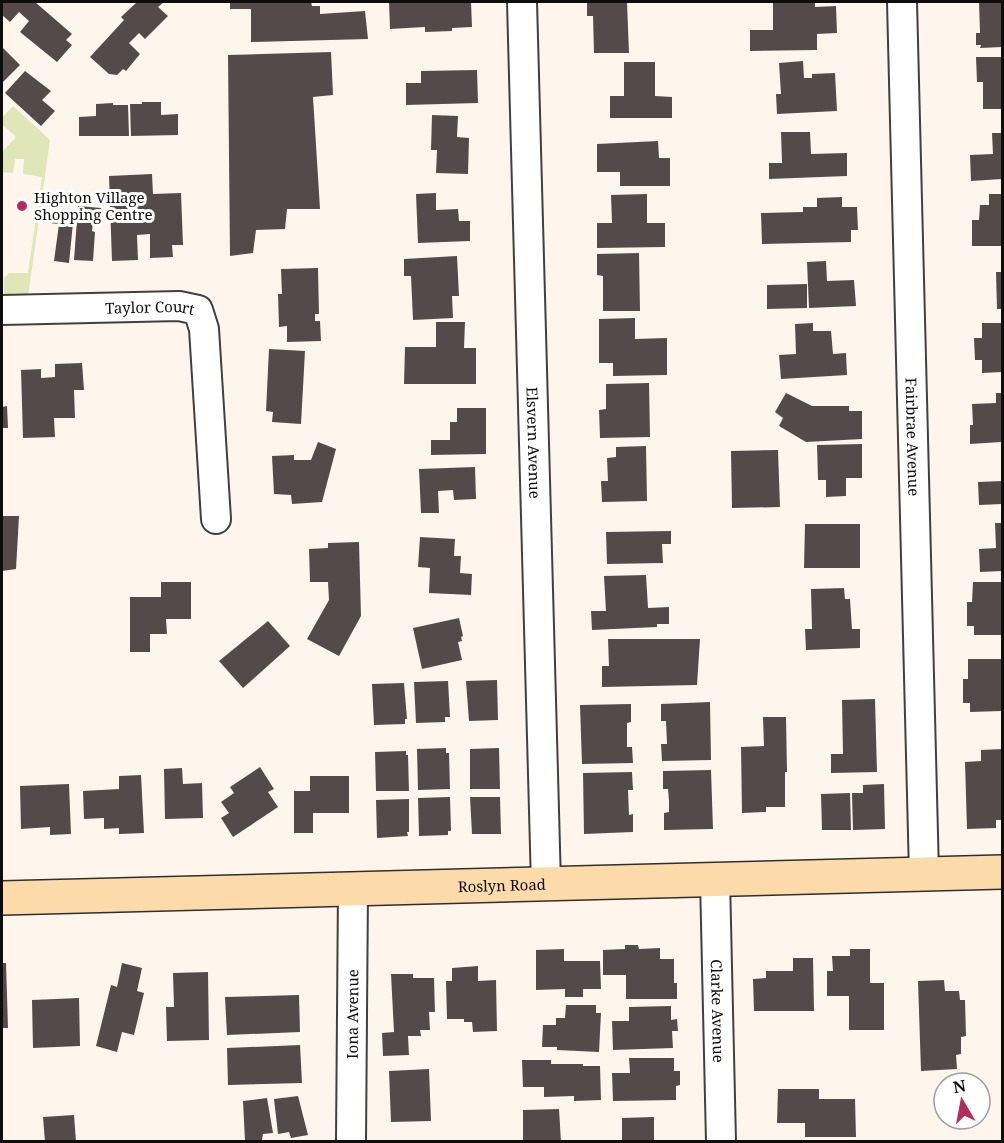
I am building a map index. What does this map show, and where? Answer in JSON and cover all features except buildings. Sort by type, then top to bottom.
[{"type":"street","name":"Elsvern Avenue","points":[[522,2],[546,884]]},
{"type":"street","name":"Fairbrae Avenue","points":[[902,2],[924,874]]},
{"type":"street","name":"Taylor Court","points":[[2,310],[179,306],[198,310],[204,329],[216,519]]},
{"type":"street","name":"Roslyn Road","points":[[2,898],[1002,872]]},
{"type":"street","name":"Clarke Avenue","points":[[716,879],[721,1142]]},
{"type":"street","name":"Iona Avenue","points":[[351,1142],[353,888]]},
{"type":"green space","points":[[13,106],[50,140],[27,304],[13,303],[12,294],[4,294],[4,278],[9,273],[28,273],[42,177],[23,174],[24,159],[15,159],[13,173],[2,172],[2,152],[16,137],[2,124],[2,118]]},
{"type":"place","name":"Highton Village Shopping Centre","points":[[22,206]]}]
